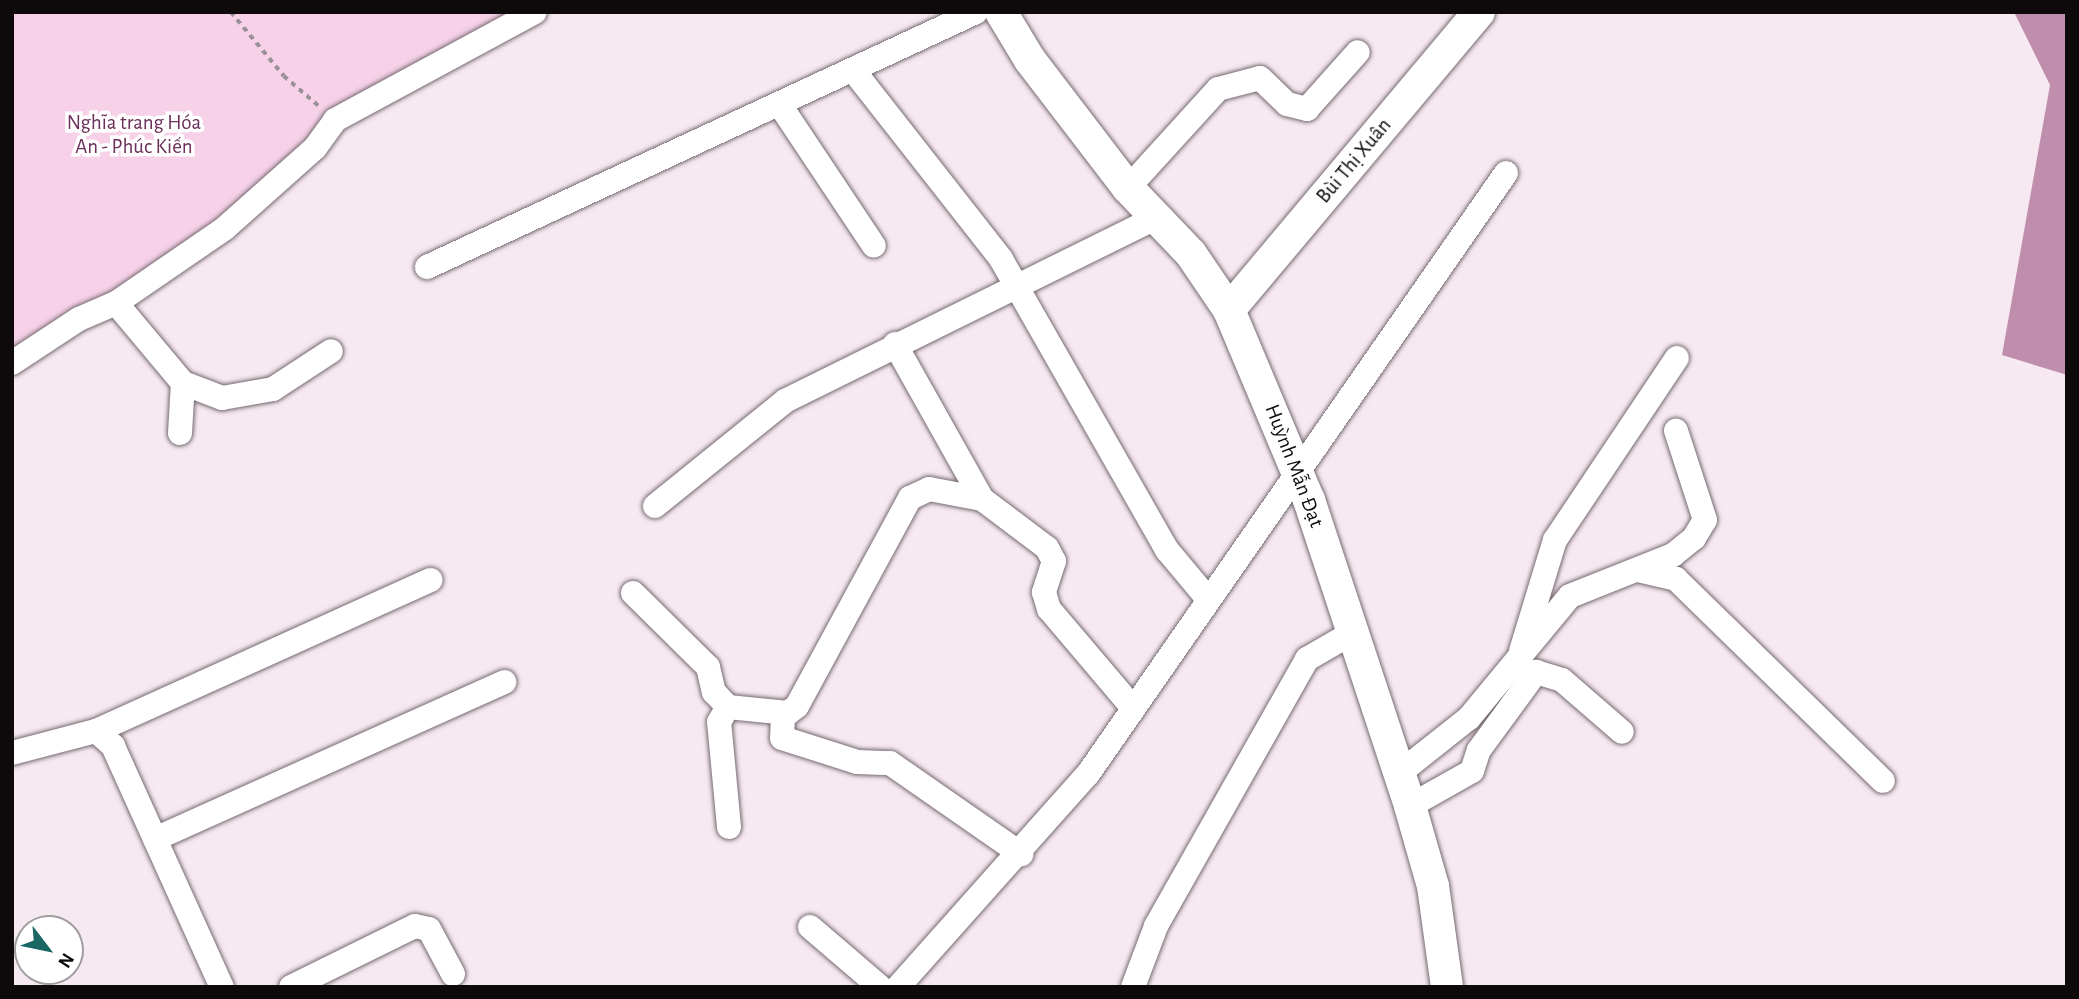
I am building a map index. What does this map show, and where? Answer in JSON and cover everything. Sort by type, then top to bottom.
[{"type":"main road","name":"Huỳnh Mẫn Đạt","points":[[1001,12],[1128,188],[1191,254],[1229,310],[1297,476],[1352,633],[1397,775],[1410,806],[1433,886],[1447,987]]},
{"type":"main road","name":"Bùi Thị Xuân","points":[[1229,310],[1479,12]]},
{"type":"street","points":[[12,363],[79,319],[116,303],[270,191],[335,120],[534,12]]},
{"type":"street","points":[[427,267],[976,12]]},
{"type":"street","points":[[1128,188],[1218,89],[1260,78],[1287,104],[1307,109],[1358,52]]},
{"type":"street","points":[[853,70],[1001,259],[1012,287],[1167,550],[1208,600]]},
{"type":"street","points":[[780,105],[874,246]]},
{"type":"street","points":[[810,926],[895,986],[1021,855],[1088,774],[1132,707],[1297,476],[1506,173]]},
{"type":"street","points":[[655,506],[785,401],[895,344],[1155,218]]},
{"type":"street","points":[[116,303],[183,383],[222,398],[273,389],[331,351]]},
{"type":"street","points":[[895,344],[982,499],[1053,555],[1044,592],[1049,609],[1132,707]]},
{"type":"street","points":[[1520,657],[1555,540],[1677,358]]},
{"type":"street","points":[[180,433],[183,383]]},
{"type":"street","points":[[1397,775],[1469,719],[1570,596],[1673,555],[1705,520],[1676,431]]},
{"type":"street","points":[[633,593],[708,667],[714,692],[728,707],[783,713],[797,706],[910,498],[938,488],[982,499]]},
{"type":"street","points":[[1637,570],[1676,579],[1883,781]]},
{"type":"street","points":[[12,754],[96,731],[431,580]]},
{"type":"street","points":[[1133,987],[1156,926],[1307,659],[1352,633]]},
{"type":"street","points":[[1410,806],[1472,771],[1479,750],[1536,672],[1562,680],[1622,732]]},
{"type":"street","points":[[155,839],[504,682]]},
{"type":"street","points":[[728,707],[719,722],[729,827]]},
{"type":"street","points":[[783,713],[782,738],[857,762],[890,763],[1021,855]]},
{"type":"street","points":[[96,731],[120,757],[222,987]]},
{"type":"street","points":[[291,987],[415,926],[429,929],[453,974]]},
{"type":"path","points":[[231,12],[284,76],[335,120]]},
{"type":"green space","name":"Nghĩa trang Hóa An - Phúc Kiến","points":[[12,12],[520,12],[438,52],[222,223],[12,355]]},
{"type":"shaded area","points":[[2014,12],[2067,12],[2067,375],[2002,355],[2050,85]]}]
